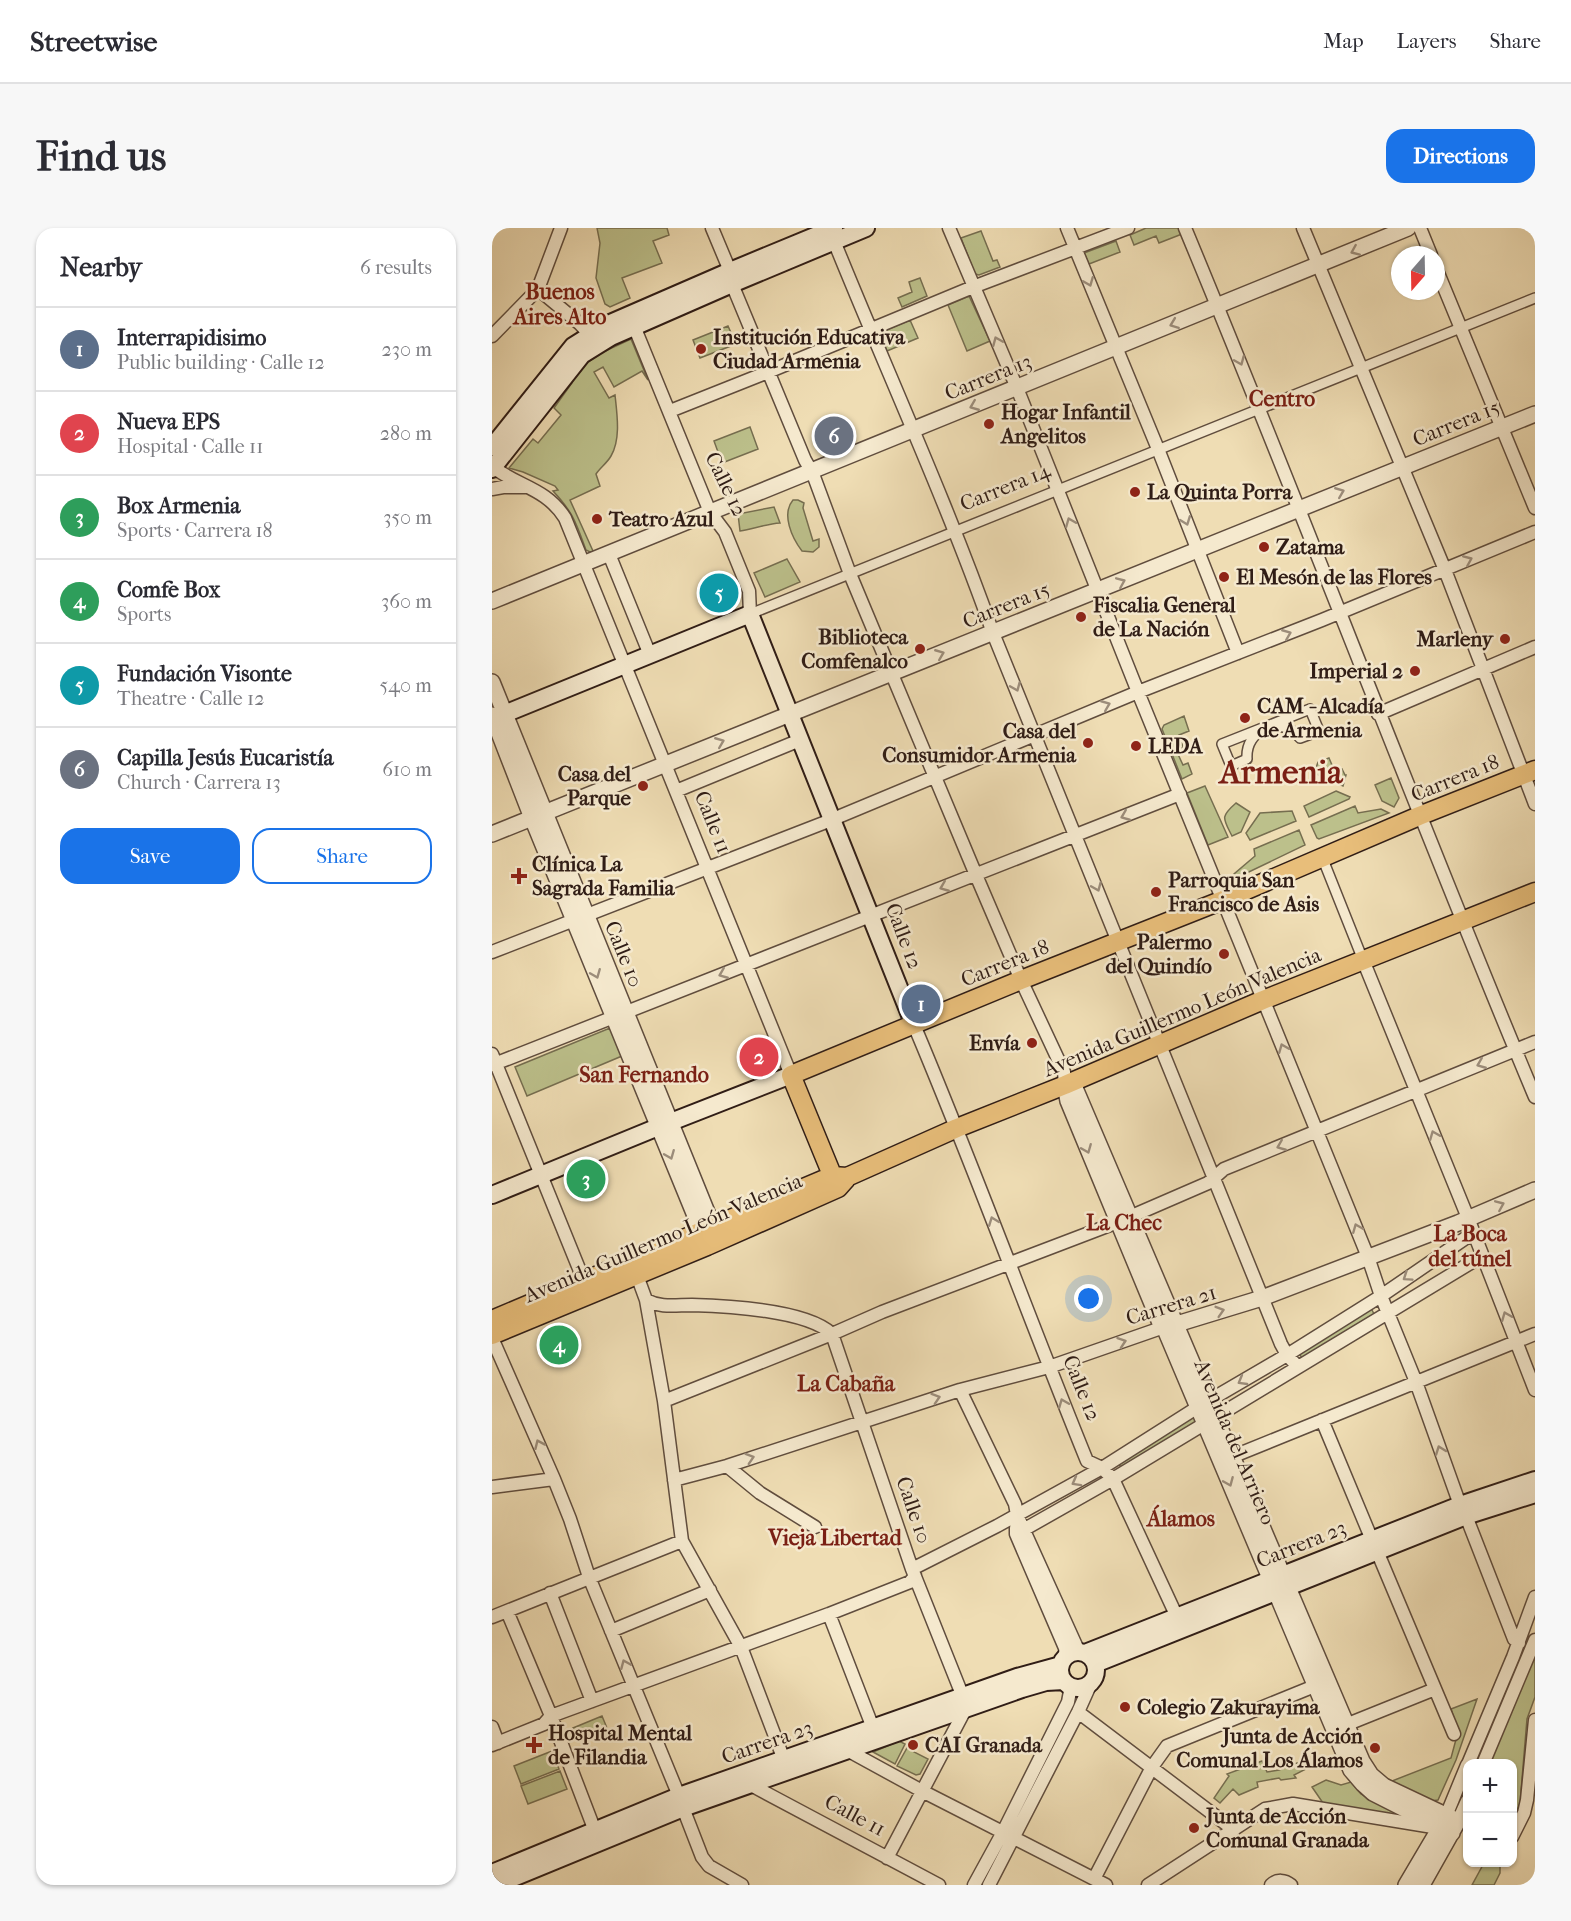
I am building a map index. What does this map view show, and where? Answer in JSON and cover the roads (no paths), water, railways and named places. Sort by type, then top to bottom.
[{"type":"main road","points":[[493,468],[582,355],[611,337],[731,277],[831,232],[866,228]]},
{"type":"main road","points":[[492,447],[573,346],[609,324],[731,277]]},
{"type":"main road","name":"Carrera 14","points":[[496,717],[750,614]]},
{"type":"main road","name":"Calle 12","points":[[750,614],[915,1025]]},
{"type":"main road","name":"Carrera 18","points":[[492,1195],[1222,900],[1529,772]]},
{"type":"main road","name":"Avenida Guillermo León Valencia","points":[[492,1336],[634,1268],[957,1128],[1263,1000],[1535,892]]},
{"type":"main road","name":"Calle 11","points":[[791,1075],[839,1180]]},
{"type":"main road","name":"Avenida Guillermo León Valencia","points":[[492,1320],[584,1281],[634,1268]]},
{"type":"main road","name":"Carrera 23","points":[[1074,1666],[1535,1480]]},
{"type":"main road","name":"Carrera 23","points":[[1463,1510],[1535,1494]]},
{"type":"main road","name":"Carrera 23","points":[[496,1885],[681,1802],[784,1760],[873,1728],[1046,1682],[1074,1666],[1177,1617],[1279,1583]]},
{"type":"main road","points":[[1074,1666],[1080,1688],[1091,1683]]},
{"type":"main road","name":"Carrera 23","points":[[492,1874],[595,1831],[681,1802],[749,1784],[847,1750],[964,1703]]},
{"type":"street","points":[[492,336],[538,289],[561,228]]},
{"type":"street","points":[[712,228],[768,372],[805,460],[812,471],[850,574],[1021,980],[1069,1083]]},
{"type":"street","points":[[950,228],[1098,591],[1144,690],[1146,712],[1368,1257],[1463,1510],[1514,1639],[1519,1643]]},
{"type":"street","points":[[1067,228],[1238,653]]},
{"type":"street","points":[[670,411],[973,287],[1128,228]]},
{"type":"street","points":[[1185,228],[1300,508],[1419,816],[1535,1097]]},
{"type":"street","points":[[1303,228],[1483,669],[1529,772],[1535,804]]},
{"type":"street","name":"Carrera 13","points":[[492,601],[1408,228]]},
{"type":"street","points":[[1420,228],[1427,246]]},
{"type":"street","points":[[831,232],[955,531],[993,633],[1262,1298],[1281,1344],[1298,1367]]},
{"type":"street","points":[[538,289],[590,335]]},
{"type":"street","points":[[1445,290],[1535,508]]},
{"type":"street","name":"Carrera 14","points":[[750,614],[1535,298]]},
{"type":"street","name":"Calle 12","points":[[634,326],[710,512],[725,532],[749,591],[750,614]]},
{"type":"street","name":"Carrera 15","points":[[492,834],[1535,414]]},
{"type":"street","name":"Calle 11","points":[[493,468],[544,495],[559,509],[570,528],[791,1075]]},
{"type":"street","points":[[492,489],[528,488]]},
{"type":"street","points":[[492,952],[833,819],[1035,734],[1322,620],[1535,532]]},
{"type":"street","points":[[609,554],[650,656]]},
{"type":"street","points":[[1322,620],[1343,632],[1351,641]]},
{"type":"street","points":[[1378,714],[1535,647]]},
{"type":"street","name":"Calle 10","points":[[492,682],[496,717],[710,1236]]},
{"type":"street","points":[[1265,727],[1222,744],[1231,766],[1247,759],[1247,749],[1251,740],[1265,727],[1281,726],[1291,730],[1300,738],[1319,731],[1310,709],[1265,727]]},
{"type":"street","points":[[676,791],[800,740]]},
{"type":"street","points":[[584,1281],[493,1061],[619,1015],[1180,794]]},
{"type":"street","points":[[1322,857],[1535,1390]]},
{"type":"street","name":"Calle 12","points":[[915,1025],[1087,1461],[1102,1468],[1113,1479],[1177,1617]]},
{"type":"street","points":[[664,1401],[882,1312],[1124,1219],[1208,1183],[1224,1169],[1535,1042]]},
{"type":"street","name":"Avenida del Arriero","points":[[1069,1083],[1124,1219],[1160,1323],[1170,1326],[1357,1765],[1384,1786],[1449,1824]]},
{"type":"street","name":"Carrera 21","points":[[674,1480],[727,1466],[960,1390],[1049,1367],[1262,1298],[1368,1257],[1471,1226],[1535,1190]]},
{"type":"street","points":[[492,1727],[495,1744],[544,1724],[551,1716],[910,1582],[914,1572],[1102,1468],[1382,1296],[1471,1226]]},
{"type":"street","points":[[1020,1533],[1482,1256]]},
{"type":"street","points":[[634,1268],[646,1300],[664,1401],[682,1541],[741,1647],[784,1760]]},
{"type":"street","points":[[646,1300],[663,1306],[743,1307],[804,1319],[824,1326],[832,1334]]},
{"type":"street","name":"Calle 10","points":[[832,1334],[914,1572],[964,1703]]},
{"type":"street","points":[[1227,1459],[1535,1334]]},
{"type":"street","points":[[492,1336],[554,1479],[589,1577],[702,1857],[709,1866],[742,1885]]},
{"type":"street","points":[[960,1390],[1015,1504],[1020,1533],[1074,1666],[1068,1702],[1009,1834],[989,1885]]},
{"type":"street","points":[[1322,1420],[1454,1734]]},
{"type":"street","points":[[727,1466],[760,1492],[814,1527]]},
{"type":"street","points":[[492,1486],[554,1479]]},
{"type":"street","points":[[492,1617],[682,1541]]},
{"type":"street","points":[[611,1631],[710,1590]]},
{"type":"street","points":[[550,1593],[592,1701]]},
{"type":"street","points":[[1470,1759],[1519,1643],[1535,1597]]},
{"type":"street","points":[[507,1611],[551,1716],[595,1831]]},
{"type":"street","points":[[829,1614],[873,1728]]},
{"type":"street","points":[[1485,1759],[1535,1640]]},
{"type":"street","points":[[974,1885],[1009,1834],[1078,1712],[1091,1683]]},
{"type":"street","points":[[847,1750],[1100,1882],[1152,1767],[1167,1746],[1322,1683]]},
{"type":"street","points":[[1340,1727],[1435,1689]]},
{"type":"street","points":[[887,1858],[964,1703]]},
{"type":"street","points":[[1078,1712],[1234,1830]]},
{"type":"street","points":[[1517,1827],[1527,1800],[1535,1720]]},
{"type":"street","points":[[1422,1885],[1449,1824],[1463,1780]]},
{"type":"street","name":"Calle 11","points":[[749,1784],[939,1885]]},
{"type":"street","points":[[1148,1885],[1265,1809],[1293,1804],[1449,1824]]},
{"type":"street","points":[[1406,1885],[1463,1806]]},
{"type":"street","points":[[1271,1885],[1284,1881],[1291,1885]]},
{"type":"place","name":"Institución Educativa Ciudad Armenia","points":[[701,349]]},
{"type":"place","name":"Hogar Infantil Angelitos","points":[[989,424]]},
{"type":"place","name":"Capilla Jesús Eucaristía","points":[[834,436]]},
{"type":"place","name":"La Quinta Porra","points":[[1135,492]]},
{"type":"place","name":"Teatro Azul","points":[[597,519]]},
{"type":"place","name":"Zatama","points":[[1264,547]]},
{"type":"place","name":"El Mesón de las Flores","points":[[1224,577]]},
{"type":"place","name":"Fundación Visonte","points":[[719,593]]},
{"type":"place","name":"Fiscalia General de La Nación","points":[[1081,617]]},
{"type":"place","name":"Marleny","points":[[1505,639]]},
{"type":"place","name":"Biblioteca Comfenalco","points":[[920,649]]},
{"type":"place","name":"Imperial 2","points":[[1415,671]]},
{"type":"place","name":"CAM - Alcadía de Armenia","points":[[1245,718]]},
{"type":"place","name":"Casa del Consumidor Armenia","points":[[1088,743]]},
{"type":"place","name":"LEDA","points":[[1136,746]]},
{"type":"place","name":"Casa del Parque","points":[[643,786]]},
{"type":"place","name":"Clínica La Sagrada Familia","points":[[519,876]]},
{"type":"place","name":"Parroquia San Francisco de Asis","points":[[1156,892]]},
{"type":"place","name":"Palermo del Quindío","points":[[1224,954]]},
{"type":"place","name":"Interrapidisimo","points":[[921,1004]]},
{"type":"place","name":"Envía","points":[[1032,1043]]},
{"type":"place","name":"Nueva EPS","points":[[759,1057]]},
{"type":"place","name":"Box Armenia","points":[[586,1179]]},
{"type":"place","name":"Comfe Box","points":[[559,1345]]},
{"type":"place","name":"Colegio Zakurayima","points":[[1125,1707]]},
{"type":"place","name":"Hospital Mental de Filandia","points":[[534,1745]]},
{"type":"place","name":"CAI Granada","points":[[913,1745]]},
{"type":"place","name":"Junta de Acción Comunal Los Álamos","points":[[1375,1748]]},
{"type":"place","name":"Junta de Acción Comunal Granada","points":[[1194,1828]]},
{"type":"district","name":"Buenos Aires Alto","points":[[560,304]]},
{"type":"district","name":"Centro","points":[[1282,399]]},
{"type":"district","name":"Armenia","points":[[1281,772]]},
{"type":"district","name":"San Fernando","points":[[644,1075]]},
{"type":"district","name":"La Chec","points":[[1124,1223]]},
{"type":"district","name":"La Boca del túnel","points":[[1470,1246]]},
{"type":"district","name":"La Cabaña","points":[[846,1384]]},
{"type":"district","name":"Álamos","points":[[1181,1519]]},
{"type":"district","name":"Vieja Libertad","points":[[835,1538]]}]
